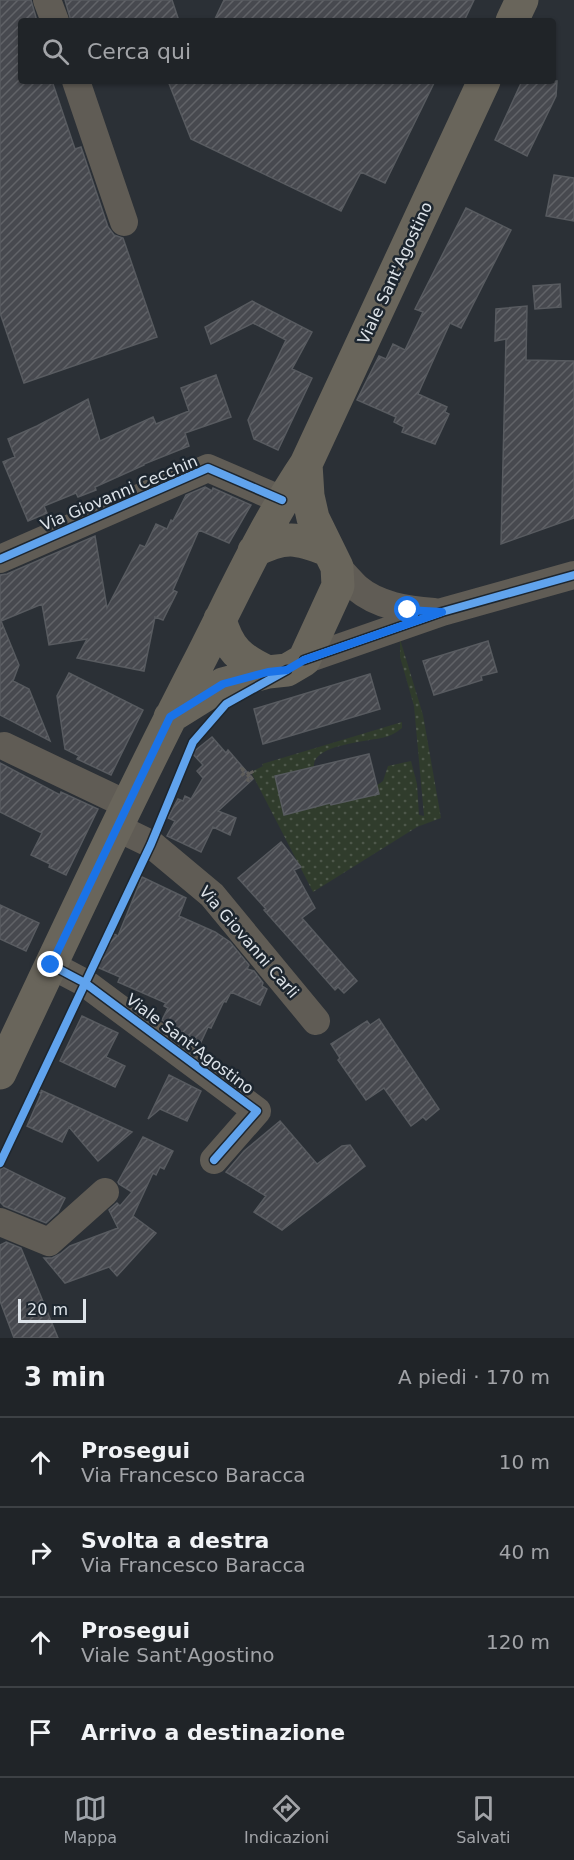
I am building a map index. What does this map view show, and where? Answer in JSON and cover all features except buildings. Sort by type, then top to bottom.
[{"type":"main road","points":[[513,18],[522,0]]},
{"type":"main road","name":"Viale Sant'Agostino","points":[[0,1073],[170,717],[254,551],[282,500],[306,465],[483,84]]},
{"type":"main road","name":"Viale Sant'Agostino","points":[[306,465],[308,496],[313,518],[333,559]]},
{"type":"main road","points":[[170,717],[223,684],[268,672],[287,670],[304,660],[338,586],[333,559],[309,542],[287,539],[271,542],[254,551]]},
{"type":"main road","points":[[220,619],[224,636],[238,655],[268,672]]},
{"type":"street","points":[[47,0],[54,18]]},
{"type":"street","points":[[77,84],[124,222]]},
{"type":"street","name":"Via Giovanni Cecchin","points":[[0,559],[208,468],[282,500]]},
{"type":"street","points":[[333,559],[359,589],[382,602],[408,610],[442,612]]},
{"type":"street","points":[[304,660],[442,612],[574,575]]},
{"type":"street","points":[[4,746],[123,816]]},
{"type":"street","name":"Via Giovanni Carli","points":[[123,816],[151,844],[212,895],[316,1021]]},
{"type":"street","name":"Viale Sant'Agostino","points":[[51,965],[85,983],[257,1111],[214,1160]]},
{"type":"street","points":[[0,1222],[50,1242],[105,1192]]},
{"type":"green space","points":[[400,639],[423,715],[441,818],[417,827],[313,892],[251,772],[263,766],[262,764],[402,722],[402,728],[389,736],[332,748],[322,753],[316,760],[314,768],[275,776],[284,815],[330,803],[331,805],[376,786],[383,781],[388,766],[411,761],[417,784],[419,815],[424,816],[414,706],[400,657]]},
{"type":"cycle path","points":[[0,559],[208,468],[282,500]]},
{"type":"cycle path","points":[[304,660],[442,612],[574,575]]},
{"type":"cycle path","points":[[0,1163],[151,844],[193,742],[226,704],[287,670]]},
{"type":"cycle path","points":[[51,965],[85,983],[257,1111],[214,1160]]},
{"type":"route","points":[[51,965],[170,717],[223,684],[268,672],[287,670],[304,660],[442,612],[408,610]]}]
